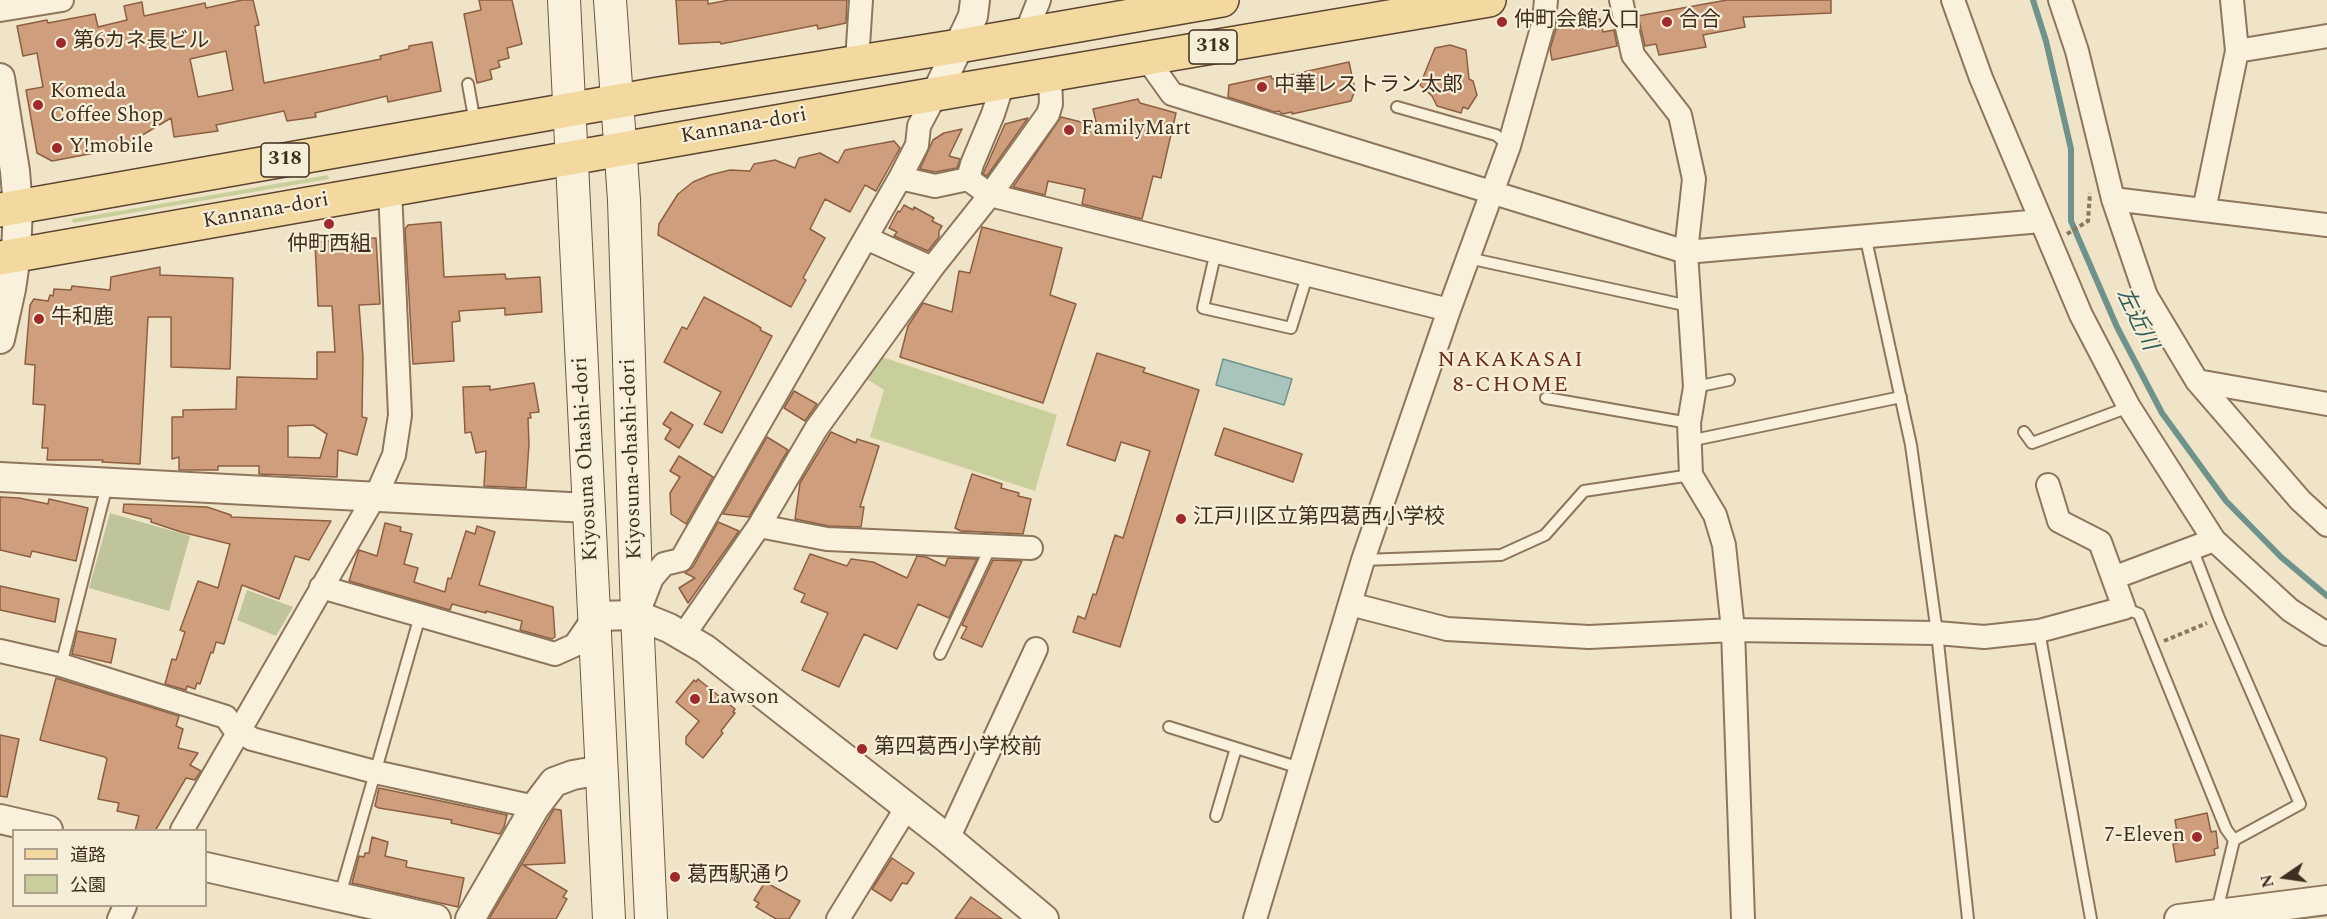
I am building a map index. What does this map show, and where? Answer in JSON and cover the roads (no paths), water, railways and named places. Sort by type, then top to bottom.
[{"type":"main road","name":"Kiyosuna Ohashi-dori","points":[[564,0],[609,919]]},
{"type":"main road","name":"Kiyosuna-ohashi-dori","points":[[610,0],[621,149],[651,919]]},
{"type":"main road","name":"318","points":[[9,209],[616,101],[959,46],[1130,12],[1222,0]]},
{"type":"main road","name":"Kannana-dori","points":[[8,257],[572,157],[1489,0]]},
{"type":"street","points":[[0,10],[62,0]]},
{"type":"street","points":[[856,61],[861,0]]},
{"type":"street","points":[[638,615],[652,578],[664,564],[681,560],[900,178],[917,145],[919,126],[973,16],[975,0]]},
{"type":"street","points":[[1026,33],[1040,0]]},
{"type":"street","points":[[1255,919],[1363,560],[1449,310],[1509,146],[1544,21],[1546,0]]},
{"type":"street","points":[[1621,0],[1633,55],[1680,115],[1694,179],[1686,252],[1695,387],[1689,432],[1691,475],[1715,515],[1724,545],[1733,630],[1743,919]]},
{"type":"street","points":[[1953,0],[1981,78],[2080,315],[2129,407],[2214,540],[2290,610],[2327,634]]},
{"type":"street","points":[[2060,0],[2077,51],[2113,199],[2146,296],[2197,381],[2300,500],[2327,525]]},
{"type":"street","points":[[2204,210],[2237,51],[2232,0]]},
{"type":"street","points":[[2237,51],[2327,36]]},
{"type":"street","points":[[1147,59],[1172,94],[1686,252],[2041,221]]},
{"type":"street","points":[[683,636],[759,526],[816,429],[932,268],[990,195],[1048,114],[1051,104],[1050,75]]},
{"type":"street","points":[[0,78],[15,171],[9,209],[8,257],[11,289],[0,339]]},
{"type":"street","points":[[968,179],[1003,83]]},
{"type":"street","points":[[900,178],[936,186],[968,179],[990,195],[1449,310]]},
{"type":"street","points":[[183,829],[374,498],[394,455],[400,415],[390,190]]},
{"type":"street","points":[[2113,199],[2327,225]]},
{"type":"street","points":[[866,238],[932,268]]},
{"type":"street","points":[[2197,381],[2327,404]]},
{"type":"street","points":[[0,477],[588,508]]},
{"type":"street","points":[[1350,604],[1447,629],[1589,637],[1733,630],[1937,633],[1984,637],[2039,631],[2124,608],[2100,542],[2059,520],[2048,485]]},
{"type":"street","points":[[759,526],[827,539],[1030,548]]},
{"type":"street","points":[[2113,578],[2214,540]]},
{"type":"street","points":[[321,587],[555,654],[575,645],[595,616],[638,615],[683,636],[705,650],[948,839],[1044,919]]},
{"type":"street","points":[[948,839],[1036,649]]},
{"type":"street","points":[[0,651],[61,665],[226,717],[231,726],[252,739],[375,772],[535,807]]},
{"type":"street","points":[[470,919],[535,807],[554,782],[573,775],[602,770]]},
{"type":"street","points":[[838,919],[907,807]]},
{"type":"street","points":[[0,819],[40,829]]},
{"type":"street","points":[[207,867],[436,919]]},
{"type":"street","points":[[2179,919],[2297,911],[2327,900]]},
{"type":"lane","points":[[468,84],[475,126]]},
{"type":"lane","points":[[1397,107],[1496,135],[1509,146]]},
{"type":"lane","points":[[1865,235],[1911,445],[1937,633],[1968,919]]},
{"type":"lane","points":[[1216,250],[1203,308],[1291,328],[1308,273]]},
{"type":"lane","points":[[1468,258],[1689,306]]},
{"type":"lane","points":[[1695,387],[1729,380]]},
{"type":"lane","points":[[1546,398],[1689,432],[1901,397]]},
{"type":"lane","points":[[2024,432],[2031,443],[2129,407]]},
{"type":"lane","points":[[1363,560],[1501,555],[1545,535],[1584,491],[1691,475]]},
{"type":"lane","points":[[61,665],[108,484]]},
{"type":"lane","points":[[940,654],[991,546]]},
{"type":"lane","points":[[2192,548],[2219,618],[2300,804],[2234,840],[2217,915]]},
{"type":"lane","points":[[2124,608],[2139,614],[2226,830],[2234,840]]},
{"type":"lane","points":[[340,896],[420,616]]},
{"type":"lane","points":[[2039,631],[2091,919]]},
{"type":"lane","points":[[1169,727],[1300,768]]},
{"type":"lane","points":[[1216,816],[1236,748]]},
{"type":"water","points":[[1223,359],[1292,379],[1284,405],[1216,385]]},
{"type":"waterway","name":"左近川","points":[[2033,0],[2046,41],[2071,149],[2071,221],[2117,327],[2162,413],[2226,501],[2281,557],[2327,596]]},
{"type":"place","name":"仲町会館入口","points":[[1502,22]]},
{"type":"place","name":"合合","points":[[1667,22]]},
{"type":"place","name":"第6カネ長ビル","points":[[61,43]]},
{"type":"place","name":"中華レストラン太郎","points":[[1262,87]]},
{"type":"place","name":"Komeda Coffee Shop","points":[[38,105]]},
{"type":"place","name":"FamilyMart","points":[[1069,130]]},
{"type":"place","name":"Y!mobile","points":[[57,148]]},
{"type":"place","name":"仲町西組","points":[[329,224]]},
{"type":"place","name":"牛和鹿","points":[[39,319]]},
{"type":"place","name":"江戸川区立第四葛西小学校","points":[[1181,519]]},
{"type":"place","name":"Lawson","points":[[695,699]]},
{"type":"place","name":"第四葛西小学校前","points":[[862,749]]},
{"type":"place","name":"7-Eleven","points":[[2197,837]]},
{"type":"place","name":"葛西駅通り","points":[[675,877]]},
{"type":"district","name":"NAKAKASAI 8-CHOME","points":[[1511,374]]}]
